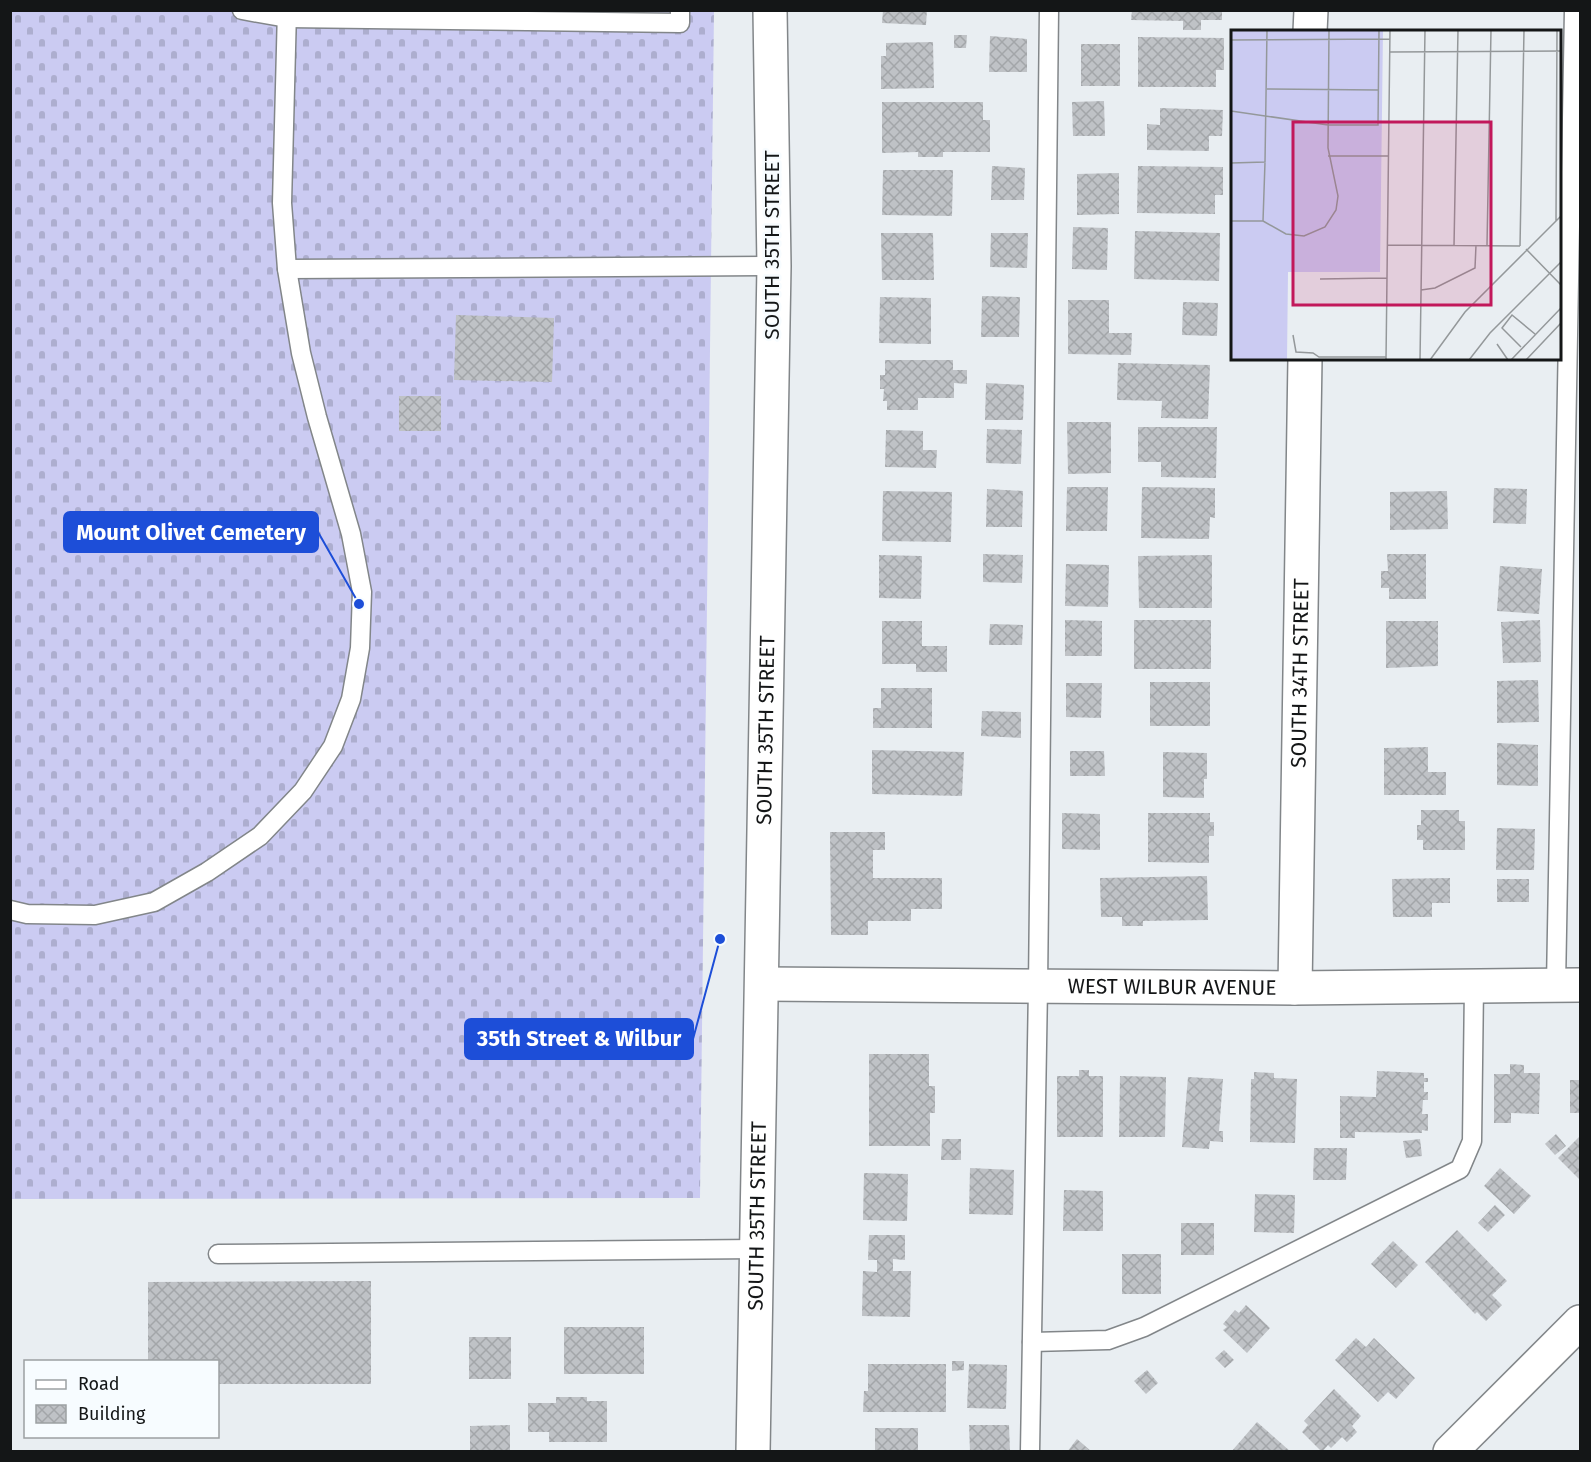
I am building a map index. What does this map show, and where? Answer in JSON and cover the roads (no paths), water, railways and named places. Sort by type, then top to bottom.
[{"type":"street","name":"SOUTH 35TH STREET","points":[[753,1452],[774,266],[770,10]]},
{"type":"street","points":[[1310,30],[1311,10]]},
{"type":"street","name":"SOUTH 34TH STREET","points":[[1296,988],[1305,360]]},
{"type":"street","name":"WEST WILBUR AVENUE","points":[[762,984],[1296,988],[1568,985]]},
{"type":"street","points":[[1450,1452],[1581,1322]]},
{"type":"lane","points":[[242,10],[287,14],[680,23],[681,10]]},
{"type":"lane","points":[[1030,1452],[1038,987],[1049,10]]},
{"type":"lane","points":[[1568,985],[1574,10]]},
{"type":"lane","points":[[10,910],[27,914],[95,915],[154,902],[207,872],[260,836],[303,791],[333,746],[351,699],[360,648],[362,592],[351,534],[301,352],[287,269],[282,203],[287,14]]},
{"type":"lane","points":[[287,269],[774,266]]},
{"type":"lane","points":[[1032,1342],[1108,1340],[1144,1327],[1460,1169],[1472,1141],[1474,986]]},
{"type":"lane","points":[[218,1254],[757,1249]]},
{"type":"place","name":"Mount Olivet Cemetery","points":[[359,604]]},
{"type":"place","name":"35th Street & Wilbur","points":[[720,939]]}]
